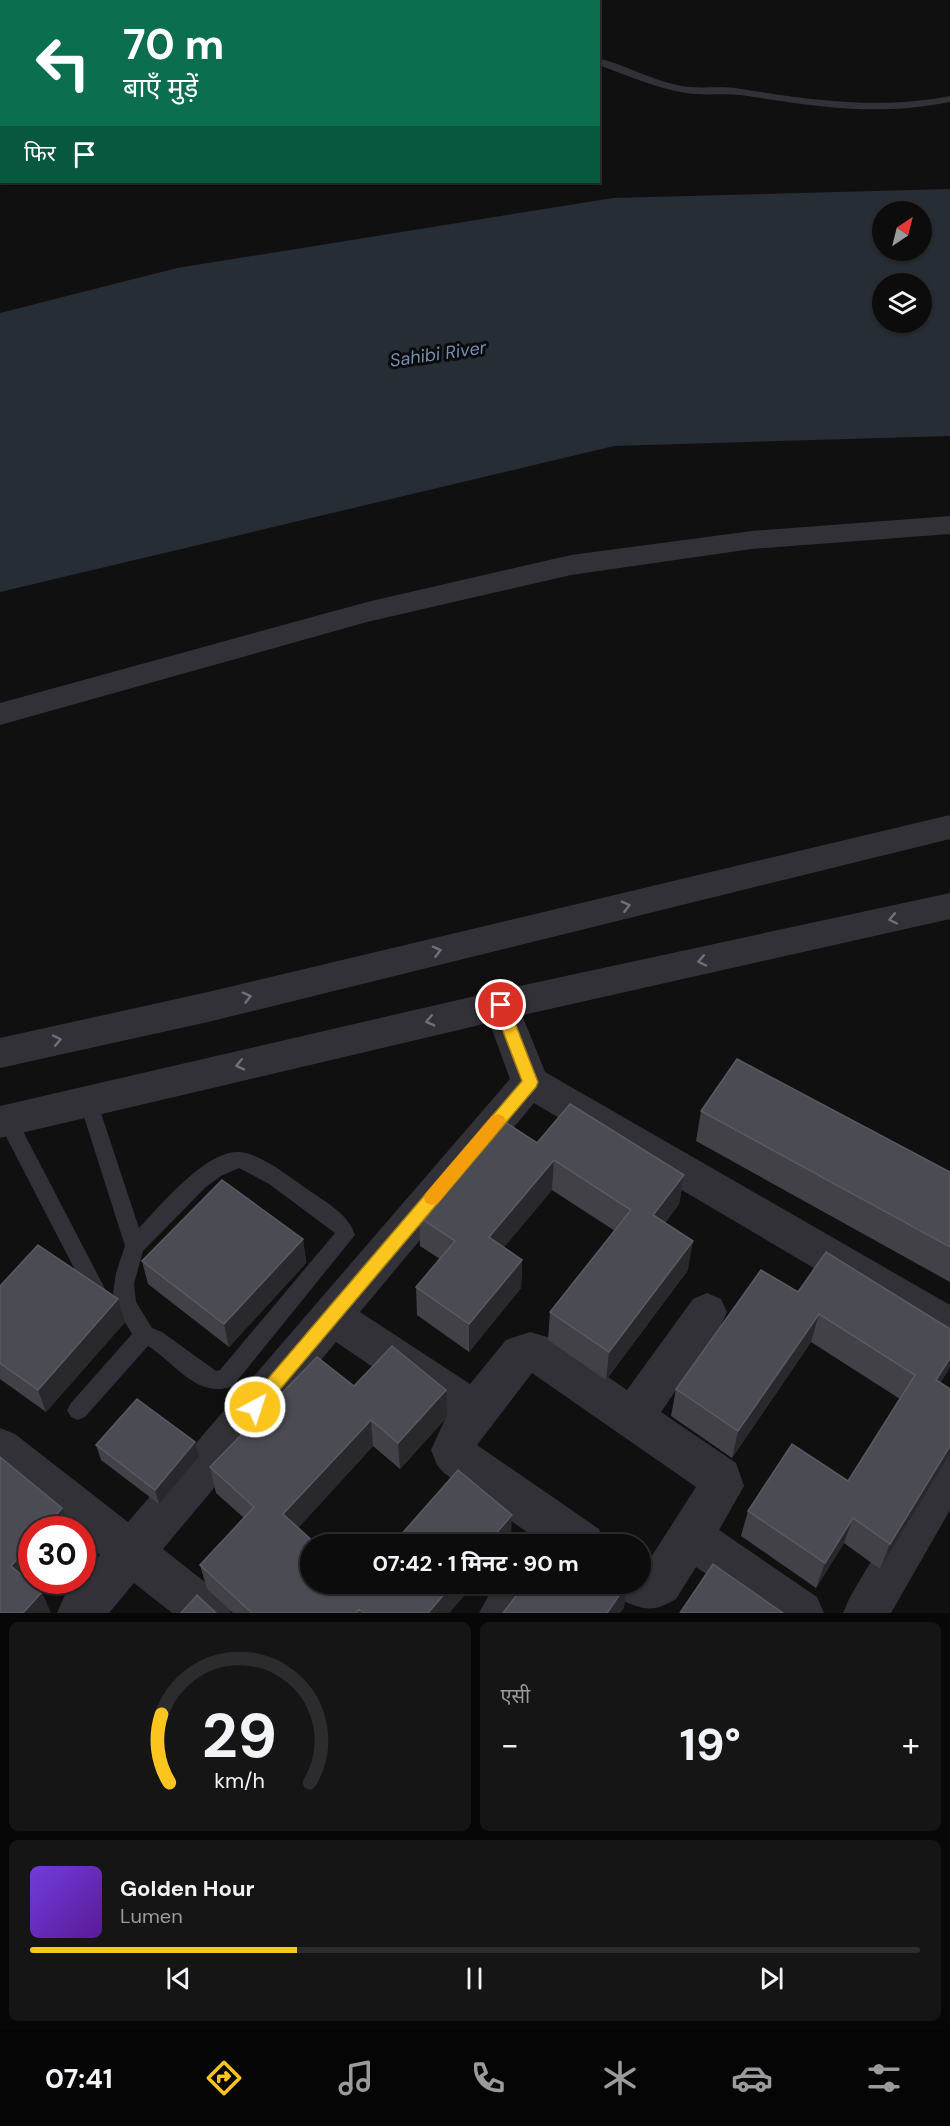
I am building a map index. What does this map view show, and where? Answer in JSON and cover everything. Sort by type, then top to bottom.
[{"type":"street","points":[[0,714],[367,612],[571,565],[752,540],[950,525]]},
{"type":"street","points":[[0,1053],[219,1004],[950,827]]},
{"type":"street","points":[[4,1121],[501,1005],[950,906]]},
{"type":"street","points":[[501,1005],[530,1082],[950,1327]]},
{"type":"street","points":[[80,1613],[530,1082]]},
{"type":"street","points":[[633,1417],[707,1312]]},
{"type":"street","points":[[332,1316],[475,1412]]},
{"type":"street","points":[[556,1534],[459,1458],[452,1450],[456,1438],[521,1353],[530,1351],[536,1352],[721,1478],[722,1486],[660,1583],[651,1587]]},
{"type":"street","points":[[0,1449],[208,1613]]},
{"type":"street","points":[[866,1613],[950,1467]]},
{"type":"street","points":[[690,1536],[801,1613]]},
{"type":"street","points":[[502,1613],[515,1594]]},
{"type":"lane","points":[[600,63],[688,90],[727,90],[798,102],[854,108],[899,108],[950,99]]},
{"type":"lane","points":[[88,1101],[135,1246]]},
{"type":"lane","points":[[4,1121],[95,1289]]},
{"type":"lane","points":[[241,1160],[258,1167],[343,1227],[345,1235],[226,1379],[207,1379],[154,1339],[145,1336],[128,1312],[122,1290],[124,1275],[135,1246],[210,1171],[230,1161],[241,1160]]},
{"type":"lane","points":[[78,1410],[136,1342],[145,1336]]},
{"type":"water","name":"Sahibi River","points":[[950,189],[950,436],[614,446],[0,592],[0,313],[177,268],[613,198]]},
{"type":"building","points":[[737,1059],[950,1172],[950,1247],[701,1111]]},
{"type":"building","points":[[570,1104],[684,1175],[653,1215],[693,1241],[609,1352],[550,1312],[631,1210],[554,1160],[489,1237],[522,1260],[469,1324],[416,1287],[455,1241],[419,1217],[502,1120],[537,1143]]},
{"type":"building","points":[[222,1180],[303,1239],[224,1324],[142,1261]]},
{"type":"building","points":[[38,1245],[118,1299],[38,1390],[0,1363],[0,1286]]},
{"type":"building","points":[[826,1252],[950,1329],[950,1358],[936,1380],[950,1389],[950,1446],[890,1544],[853,1518],[825,1563],[748,1511],[792,1444],[848,1481],[915,1375],[819,1314],[738,1431],[676,1389],[761,1270],[798,1292]]},
{"type":"building","points":[[392,1346],[446,1390],[398,1443],[371,1420],[283,1514],[305,1534],[300,1534],[300,1594],[444,1594],[428,1613],[364,1613],[359,1609],[356,1613],[252,1613],[200,1565],[254,1507],[210,1467],[317,1357],[354,1386]]},
{"type":"building","points":[[137,1399],[195,1442],[155,1490],[96,1445]]},
{"type":"building","points":[[0,1457],[62,1508],[55,1516],[18,1516],[18,1558],[11,1566],[18,1572],[18,1594],[40,1594],[23,1613],[0,1613]]},
{"type":"building","points":[[458,1470],[512,1515],[496,1534],[402,1534]]},
{"type":"building","points":[[713,1564],[783,1613],[680,1613]]},
{"type":"building","points":[[517,1594],[620,1594],[607,1613],[503,1613]]},
{"type":"building","points":[[197,1595],[216,1613],[181,1613]]},
{"type":"slow traffic","points":[[432,1198],[498,1120]]},
{"type":"route","points":[[255,1407],[530,1082],[501,1005]]}]
